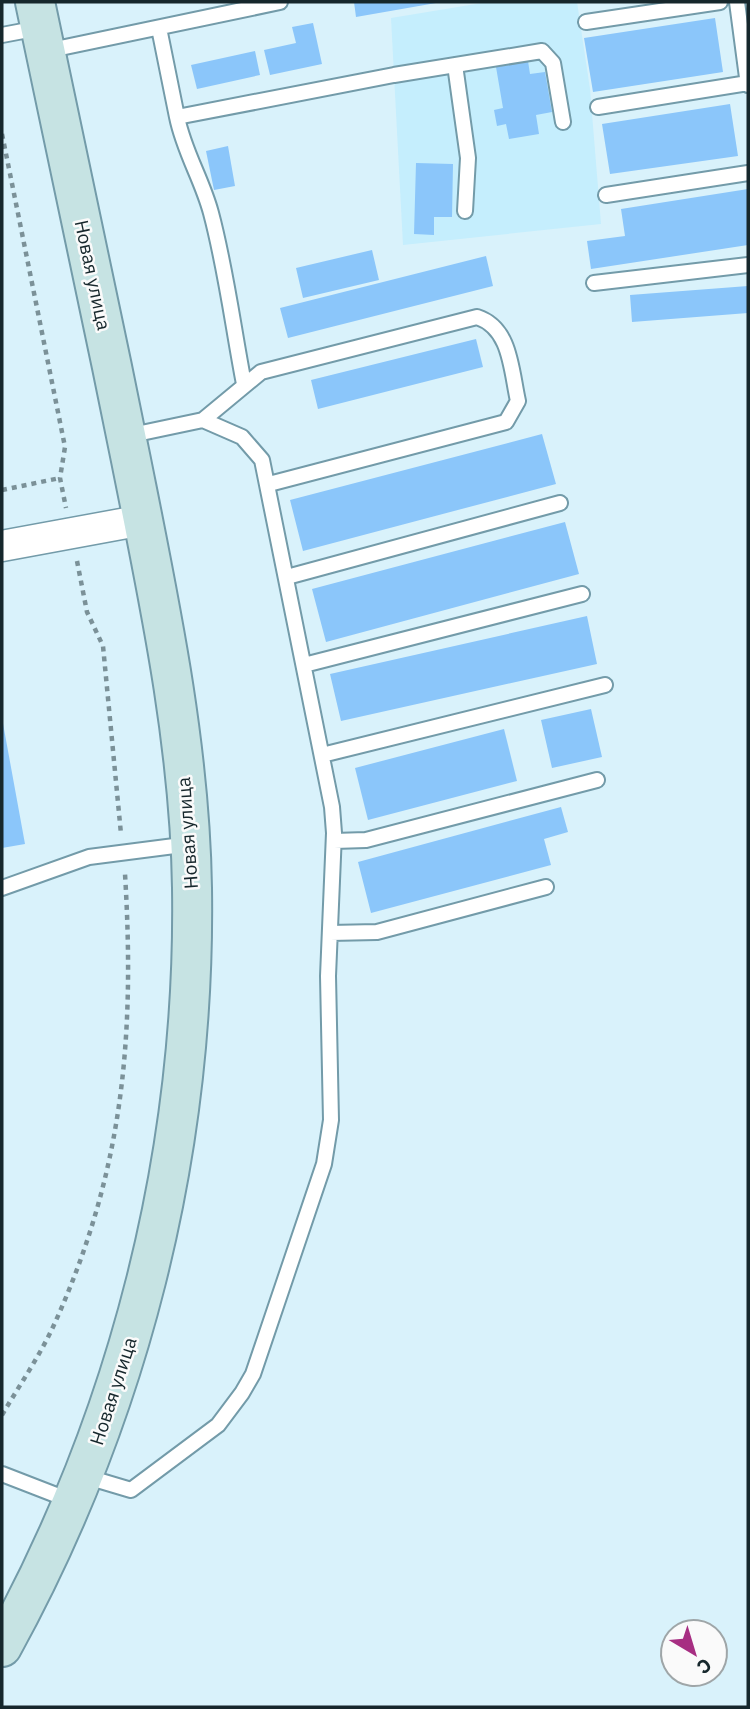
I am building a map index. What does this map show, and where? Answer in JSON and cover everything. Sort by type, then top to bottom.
[{"type":"street","name":"Новая улица","points":[[2,1647],[78,1488],[131,1336],[165,1195],[188,1032],[190,844],[174,702],[143,520],[40,27]]},
{"type":"street","points":[[2,546],[143,520]]},
{"type":"lane","points":[[2,35],[40,27],[159,28],[220,8],[280,2]]},
{"type":"lane","points":[[586,22],[720,2]]},
{"type":"lane","points":[[598,107],[748,84],[737,2]]},
{"type":"lane","points":[[159,28],[186,154],[200,178],[212,216],[244,384]]},
{"type":"lane","points":[[177,117],[542,51],[553,63],[563,122]]},
{"type":"lane","points":[[455,65],[468,158],[465,211]]},
{"type":"lane","points":[[606,195],[748,173]]},
{"type":"lane","points":[[594,283],[748,265]]},
{"type":"lane","points":[[126,436],[203,419],[261,372],[477,317],[498,328],[503,337],[518,401],[506,422],[269,484]]},
{"type":"lane","points":[[2,1474],[78,1488],[131,1490],[218,1424],[253,1374],[324,1164],[331,1120],[330,933],[334,841],[332,807],[269,484],[256,449],[242,437],[203,419]]},
{"type":"lane","points":[[287,578],[560,503]]},
{"type":"lane","points":[[304,665],[582,594]]},
{"type":"lane","points":[[322,755],[605,685]]},
{"type":"lane","points":[[334,841],[366,840],[597,780]]},
{"type":"lane","points":[[2,888],[89,857],[123,850],[190,844]]},
{"type":"lane","points":[[330,933],[377,932],[546,887]]},
{"type":"path","points":[[2,134],[65,447],[60,478],[2,489]]},
{"type":"path","points":[[2,1415],[53,1326],[92,1226],[110,1162],[126,1068],[130,1004],[123,850],[103,646],[87,612]]},
{"type":"shaded area","points":[[488,2],[577,2],[590,89],[601,224],[403,245],[391,18]]},
{"type":"building","points":[[354,2],[436,2],[436,3],[356,17]]},
{"type":"building","points":[[715,18],[723,72],[593,92],[584,38]]},
{"type":"building","points":[[313,23],[322,64],[270,75],[264,50],[296,43],[292,27]]},
{"type":"building","points":[[255,51],[260,75],[197,89],[191,65]]},
{"type":"building","points":[[528,61],[530,74],[545,72],[552,112],[536,115],[539,134],[509,139],[506,124],[497,126],[494,110],[503,108],[496,67]]},
{"type":"building","points":[[730,104],[738,156],[610,174],[602,124]]},
{"type":"building","points":[[228,146],[235,186],[214,190],[206,151]]},
{"type":"building","points":[[416,163],[453,164],[452,217],[434,217],[434,235],[414,234]]},
{"type":"building","points":[[748,189],[748,245],[591,269],[587,241],[625,236],[621,209]]},
{"type":"building","points":[[372,250],[379,280],[303,298],[296,268]]},
{"type":"building","points":[[486,256],[493,286],[288,338],[280,308]]},
{"type":"building","points":[[748,286],[748,313],[632,322],[630,295]]},
{"type":"building","points":[[476,339],[483,367],[318,409],[311,380]]},
{"type":"building","points":[[542,434],[556,484],[303,551],[290,500]]},
{"type":"building","points":[[565,522],[579,574],[326,642],[312,589]]},
{"type":"building","points":[[587,616],[597,664],[341,721],[330,674]]},
{"type":"building","points":[[591,709],[602,757],[552,768],[541,720]]},
{"type":"building","points":[[2,718],[25,844],[2,848]]},
{"type":"building","points":[[504,729],[517,781],[368,820],[355,768]]},
{"type":"building","points":[[561,807],[568,832],[544,839],[551,865],[371,913],[358,862]]}]
